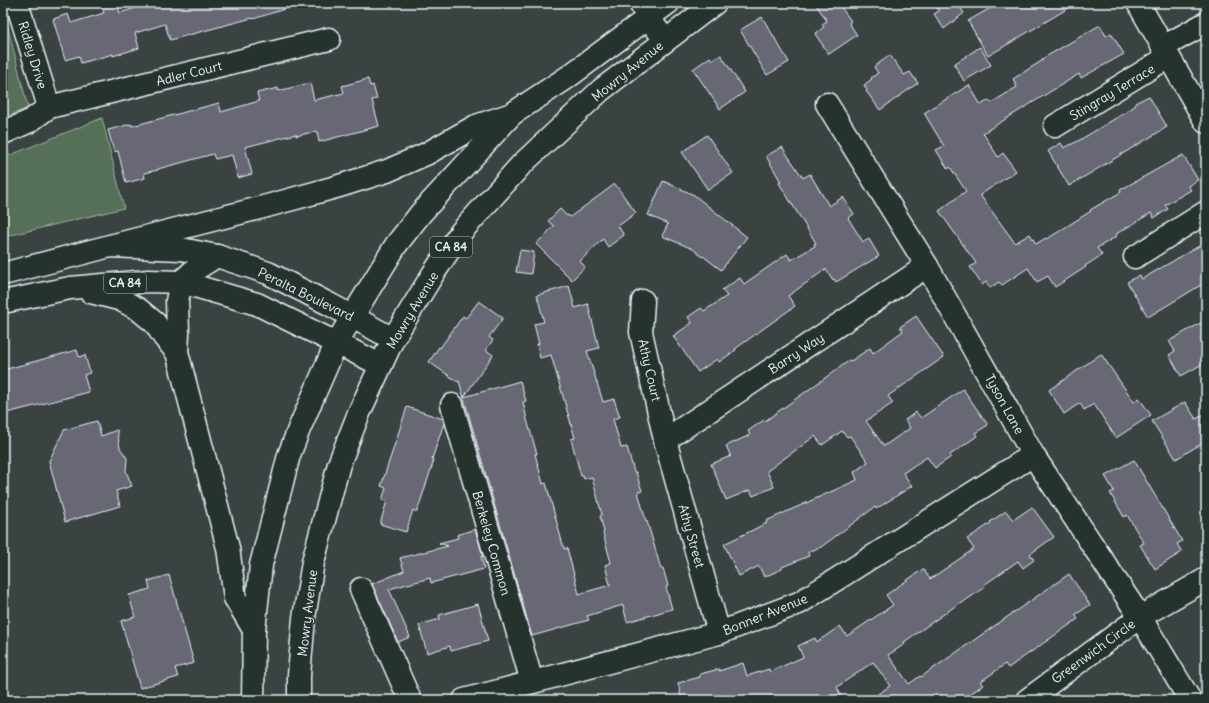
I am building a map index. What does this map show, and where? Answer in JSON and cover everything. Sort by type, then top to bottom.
[{"type":"main road","name":"Ridley Drive","points":[[17,3],[49,107]]},
{"type":"main road","points":[[253,700],[254,630],[261,565],[289,455],[336,344],[352,317],[396,246],[421,213],[512,114],[568,77],[644,10],[668,3]]},
{"type":"main road","name":"Mowry Avenue","points":[[299,700],[304,618],[313,562],[339,464],[359,413],[394,339],[433,274],[461,232],[521,165],[601,90],[715,3]]},
{"type":"main road","points":[[1138,3],[1206,122]]},
{"type":"main road","points":[[644,10],[665,40]]},
{"type":"main road","name":"Stingray Terrace","points":[[1055,126],[1166,52],[1206,23]]},
{"type":"main road","name":"Adler Court","points":[[49,107],[329,39]]},
{"type":"main road","name":"Tyson Lane","points":[[827,104],[927,266],[1033,455],[1140,617],[1190,700]]},
{"type":"main road","points":[[3,133],[30,121],[49,107]]},
{"type":"main road","points":[[110,246],[267,206],[387,171],[426,154],[476,126],[512,114]]},
{"type":"main road","points":[[1135,257],[1206,212]]},
{"type":"main road","name":"Peralta Boulevard","points":[[3,274],[110,246],[181,249],[217,256],[268,273],[394,339]]},
{"type":"main road","points":[[217,256],[193,271],[181,282],[177,302],[178,333],[176,352],[228,548],[235,598],[254,630]]},
{"type":"main road","name":"Barry Way","points":[[665,440],[927,266]]},
{"type":"main road","name":"CA 84","points":[[3,302],[70,288],[148,281],[181,282],[257,304],[381,365]]},
{"type":"main road","points":[[70,288],[119,299],[138,309],[155,323],[176,352]]},
{"type":"main road","name":"Athy Court","points":[[643,301],[641,332],[665,440]]},
{"type":"main road","name":"Berkeley Common","points":[[452,405],[532,682]]},
{"type":"main road","name":"Athy Street","points":[[665,440],[719,633]]},
{"type":"main road","name":"Bonner Avenue","points":[[464,700],[719,633],[799,603],[1033,455]]},
{"type":"main road","name":"Greenwich Circle","points":[[1027,700],[1140,617],[1206,579]]},
{"type":"main road","points":[[361,589],[410,700]]},
{"type":"green space","points":[[3,8],[28,108],[3,118]]},
{"type":"green space","points":[[102,118],[124,208],[3,237],[3,158]]},
{"type":"building","points":[[117,3],[120,13],[151,3],[294,3],[294,6],[253,19],[252,18],[170,40],[165,24],[135,33],[139,48],[113,56],[113,54],[81,63],[79,56],[65,60],[53,19],[68,14],[71,23],[104,13],[102,7]]},
{"type":"building","points":[[815,3],[838,3],[851,21],[849,23],[857,35],[829,54],[815,34],[824,27],[822,24],[827,21]]},
{"type":"building","points":[[933,3],[957,3],[964,13],[944,29],[934,14],[939,11]]},
{"type":"building","points":[[999,3],[1077,3],[988,56],[968,21]]},
{"type":"building","points":[[762,17],[789,62],[767,75],[740,30]]},
{"type":"building","points":[[1100,25],[1106,36],[1111,33],[1124,54],[1081,78],[1079,74],[983,133],[998,157],[1003,153],[1016,171],[980,195],[1015,243],[1030,234],[1036,244],[1046,238],[1047,239],[1091,211],[1090,210],[1121,192],[1120,190],[1183,155],[1198,180],[1188,186],[1191,190],[1165,205],[1168,209],[1154,218],[1151,213],[1116,234],[1117,236],[1097,248],[1102,255],[1055,287],[1048,276],[1037,282],[1028,268],[1002,285],[999,282],[990,288],[986,282],[982,285],[970,267],[976,263],[939,211],[966,191],[950,167],[948,169],[936,150],[944,146],[924,113],[969,85],[981,105],[989,100],[991,103],[1017,87],[1013,79],[1043,60],[1042,59]]},
{"type":"building","points":[[980,47],[991,65],[964,81],[954,64]]},
{"type":"building","points":[[721,55],[745,92],[720,109],[693,69],[710,57],[712,60]]},
{"type":"building","points":[[890,55],[904,75],[910,72],[918,83],[880,110],[866,91],[867,90],[864,85],[878,73],[874,67]]},
{"type":"building","points":[[368,79],[370,86],[373,85],[377,99],[372,100],[379,126],[319,142],[317,131],[296,136],[296,134],[245,147],[252,174],[238,178],[232,155],[215,159],[213,154],[144,173],[145,178],[126,183],[118,151],[114,152],[108,130],[131,124],[132,126],[219,103],[221,112],[259,101],[257,93],[278,88],[278,91],[310,83],[314,100],[344,93],[342,86]]},
{"type":"building","points":[[1149,96],[1167,127],[1069,186],[1048,151],[1061,143],[1064,148],[1078,141],[1126,112],[1136,105],[1135,103]]},
{"type":"building","points":[[707,135],[733,173],[708,190],[682,152]]},
{"type":"building","points":[[782,147],[803,178],[810,174],[829,206],[843,197],[854,214],[848,218],[863,242],[869,239],[879,256],[836,282],[826,269],[788,296],[795,306],[719,362],[717,359],[698,372],[673,336],[692,323],[688,317],[701,308],[704,311],[727,296],[722,290],[740,278],[744,284],[787,254],[791,260],[815,246],[814,244],[816,243],[779,183],[781,182],[766,156]]},
{"type":"building","points":[[663,181],[694,195],[747,237],[721,270],[693,249],[662,236],[668,224],[648,215]]},
{"type":"building","points":[[615,184],[636,213],[618,226],[624,235],[608,247],[603,239],[580,261],[585,267],[572,280],[536,244],[554,226],[548,221],[560,209],[570,217]]},
{"type":"building","points":[[1206,242],[1206,282],[1148,317],[1127,282],[1140,275],[1142,279]]},
{"type":"building","points":[[520,250],[534,252],[531,274],[516,272]]},
{"type":"building","points":[[569,286],[575,308],[588,304],[599,348],[587,351],[603,402],[614,399],[620,417],[613,419],[621,448],[627,447],[634,472],[636,472],[642,491],[638,492],[661,569],[663,568],[672,609],[627,622],[623,605],[587,616],[589,620],[532,636],[459,381],[458,382],[429,362],[463,316],[466,318],[479,301],[503,318],[489,337],[493,340],[486,350],[493,355],[464,397],[520,381],[526,401],[523,402],[527,420],[537,454],[535,454],[543,484],[546,483],[564,549],[567,548],[579,594],[610,585],[605,565],[611,563],[603,533],[600,516],[602,515],[592,477],[584,479],[583,476],[581,476],[571,439],[575,438],[551,355],[540,358],[537,344],[539,344],[534,324],[544,322],[537,295]]},
{"type":"building","points":[[916,316],[944,357],[888,396],[893,403],[866,421],[884,446],[910,428],[905,420],[916,412],[921,418],[963,389],[988,425],[975,433],[977,436],[950,455],[951,457],[935,468],[927,457],[903,473],[912,486],[876,509],[875,507],[821,547],[808,552],[809,556],[782,567],[782,569],[764,577],[759,566],[739,576],[724,544],[767,523],[766,521],[857,480],[854,472],[868,462],[850,436],[847,437],[842,431],[822,445],[815,436],[767,471],[774,487],[753,496],[750,490],[726,500],[711,464],[731,456],[726,446],[750,435],[748,431],[764,420],[765,421],[850,360],[851,361],[870,348],[873,353],[903,331],[900,327]]},
{"type":"building","points":[[1206,320],[1206,362],[1181,376],[1169,355],[1175,351],[1169,341]]},
{"type":"building","points":[[77,350],[79,357],[85,355],[90,373],[84,375],[89,392],[3,414],[3,370]]},
{"type":"building","points":[[1101,354],[1134,402],[1139,398],[1151,415],[1116,438],[1094,404],[1084,410],[1080,403],[1064,414],[1049,390]]},
{"type":"building","points":[[1185,402],[1196,419],[1206,413],[1206,441],[1176,459],[1152,421]]},
{"type":"building","points":[[407,407],[443,419],[444,423],[417,512],[413,510],[406,532],[380,524],[387,501],[382,500],[386,488],[381,486]]},
{"type":"building","points":[[97,421],[101,436],[117,430],[120,448],[127,458],[126,471],[132,486],[116,491],[120,506],[65,522],[49,461],[64,430]]},
{"type":"building","points":[[1134,460],[1182,541],[1177,544],[1182,552],[1155,569],[1140,545],[1144,543],[1127,515],[1124,517],[1110,493],[1114,491],[1105,476]]},
{"type":"building","points":[[1032,507],[1054,537],[1030,554],[1034,560],[1023,568],[1018,561],[984,585],[985,587],[962,603],[961,602],[888,655],[909,684],[1069,574],[1090,605],[1075,615],[1078,619],[1008,668],[1005,664],[980,682],[983,685],[962,700],[869,700],[890,686],[873,662],[837,687],[843,700],[682,700],[678,683],[700,677],[700,674],[719,669],[719,671],[743,663],[747,676],[769,669],[770,672],[803,657],[798,646],[815,638],[817,642],[840,626],[847,636],[893,605],[886,595],[923,569],[930,579],[974,549],[967,539],[991,523],[990,522],[1006,511],[1013,520]]},
{"type":"building","points":[[475,529],[483,556],[481,556],[484,569],[431,583],[430,578],[389,589],[410,637],[398,642],[372,584],[404,571],[400,558],[448,546],[439,543],[458,538],[457,535]]},
{"type":"building","points":[[169,575],[194,663],[175,668],[178,677],[140,688],[121,621],[135,617],[129,595],[150,589],[148,581]]},
{"type":"building","points":[[478,604],[488,641],[451,651],[450,646],[427,653],[419,625],[440,619],[439,615]]}]
